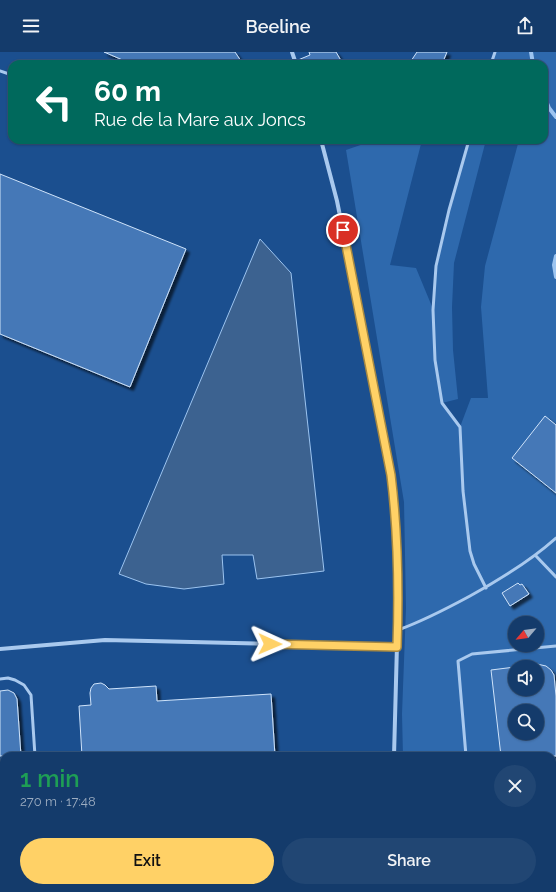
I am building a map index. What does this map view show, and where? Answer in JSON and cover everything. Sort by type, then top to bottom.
[{"type":"street","points":[[322,144],[339,208],[391,475],[396,511],[398,539],[398,630],[394,752]]},
{"type":"street","points":[[0,649],[105,640],[397,647]]},
{"type":"lane","points":[[468,144],[449,210],[436,266],[434,310],[435,360],[442,403],[460,427],[463,491],[470,551],[474,564],[486,588]]},
{"type":"lane","points":[[398,630],[445,610],[486,588],[536,556],[556,538]]},
{"type":"lane","points":[[536,556],[556,577]]},
{"type":"lane","points":[[466,752],[458,661],[472,654],[556,646]]},
{"type":"lane","points":[[0,679],[8,678],[15,680],[24,685],[31,695],[35,752]]},
{"type":"shaded area","points":[[495,52],[556,52],[556,752],[403,752],[402,714],[406,608],[404,502],[346,150],[363,144],[421,144],[390,265],[416,268],[433,309],[436,266],[449,210],[468,144],[485,144],[454,263],[452,307],[453,350],[458,399],[442,403],[460,427],[471,398],[488,398],[481,307],[485,266],[518,144],[548,144],[548,60],[492,60]]},
{"type":"shaded area","points":[[260,239],[291,273],[324,571],[257,579],[253,555],[222,555],[224,584],[184,589],[146,584],[119,574]]},
{"type":"building","points":[[104,52],[235,52],[240,60],[123,60]]},
{"type":"building","points":[[309,52],[336,52],[341,60],[298,60],[310,55]]},
{"type":"building","points":[[417,52],[447,52],[444,60],[412,60]]},
{"type":"building","points":[[0,174],[186,249],[130,387],[0,334]]},
{"type":"building","points":[[545,416],[556,425],[556,493],[512,458]]},
{"type":"building","points":[[518,583],[520,585],[522,584],[529,594],[510,606],[502,593]]},
{"type":"building","points":[[544,666],[551,670],[554,675],[556,696],[556,752],[501,752],[491,670],[508,668],[508,696],[544,696]]},
{"type":"building","points":[[101,683],[109,689],[156,686],[157,701],[271,694],[275,752],[82,752],[79,706],[91,705],[90,693],[94,684]]},
{"type":"building","points":[[8,690],[14,693],[17,699],[21,752],[0,752],[0,691]]},
{"type":"waterway","points":[[531,52],[532,60]]},
{"type":"waterway","points":[[548,106],[556,117]]},
{"type":"waterway","points":[[556,256],[554,265],[556,277]]},
{"type":"route","points":[[270,644],[397,647],[398,539],[396,511],[391,475],[343,230]]}]
